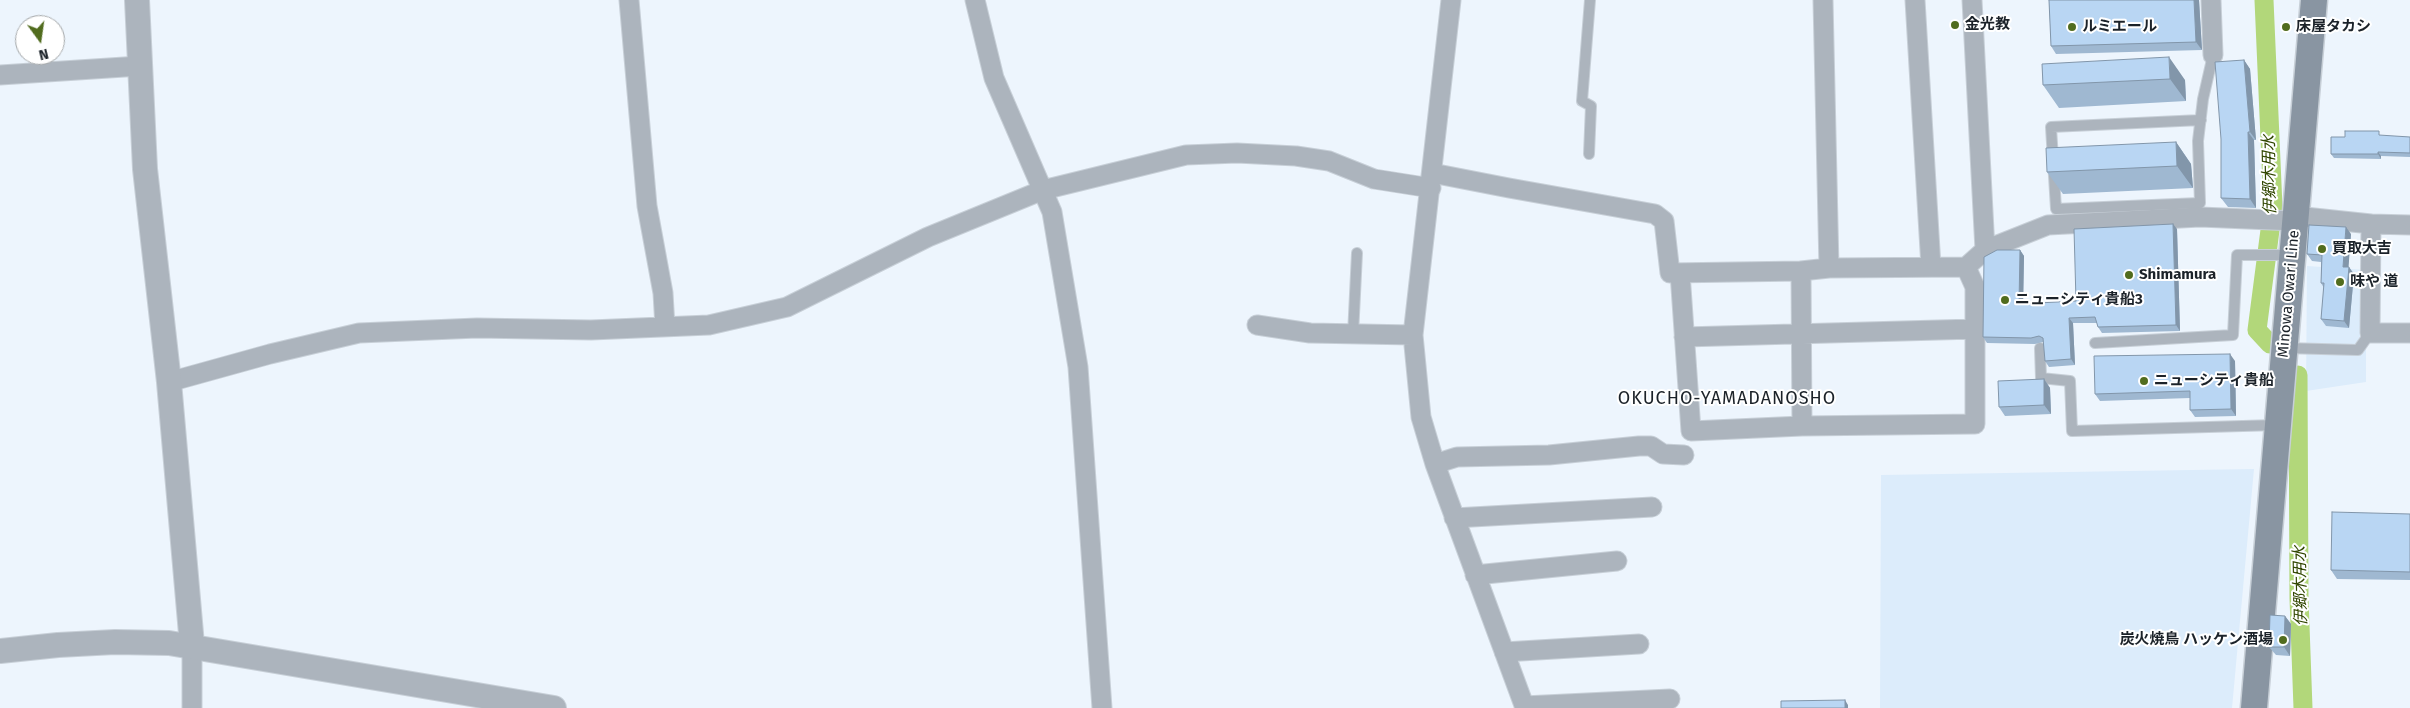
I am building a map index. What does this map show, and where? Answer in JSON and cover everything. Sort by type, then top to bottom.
[{"type":"main road","name":"Minowa Owari Line","points":[[2254,708],[2285,348],[2284,255],[2295,218],[2314,0]]},
{"type":"street","points":[[137,0],[145,169],[169,382],[192,646],[192,708]]},
{"type":"street","points":[[629,0],[647,206],[663,292],[666,327]]},
{"type":"street","points":[[975,0],[994,78],[1052,212],[1078,367],[1102,708]]},
{"type":"street","points":[[1451,0],[1413,335],[1421,417],[1435,464],[1524,707],[1670,699]]},
{"type":"street","points":[[1823,0],[1829,268]]},
{"type":"street","points":[[1915,0],[1931,267]]},
{"type":"street","points":[[1972,0],[1985,250]]},
{"type":"street","points":[[2211,0],[2212,55]]},
{"type":"street","points":[[0,75],[140,66]]},
{"type":"street","points":[[169,382],[270,354],[359,333],[477,328],[591,330],[708,325],[787,308],[928,237],[1043,190],[1186,155],[1237,153],[1296,156],[1329,161],[1374,179],[1432,180],[1509,188],[1655,214],[1664,221],[1670,274],[1800,271],[1829,268],[1966,267],[1985,250],[2048,225],[2200,218],[2295,218],[2410,225]]},
{"type":"street","points":[[2371,224],[2370,332],[2410,333]]},
{"type":"street","points":[[1680,274],[1691,431],[1802,426],[1975,424],[1975,287],[1966,267]]},
{"type":"street","points":[[1800,271],[1802,426]]},
{"type":"street","points":[[1257,325],[1310,333],[1413,335]]},
{"type":"street","points":[[1684,336],[1975,329]]},
{"type":"street","points":[[1435,464],[1457,457],[1549,455],[1639,446],[1651,446],[1663,454],[1684,455]]},
{"type":"street","points":[[1454,518],[1652,508]]},
{"type":"street","points":[[1475,575],[1617,561]]},
{"type":"street","points":[[0,651],[115,642],[192,646],[421,687],[554,708]]},
{"type":"street","points":[[1504,652],[1639,644]]},
{"type":"lane","points":[[1589,154],[1591,106],[1582,101],[1590,0]]},
{"type":"lane","points":[[2201,120],[2051,127],[2056,209],[2200,203],[2198,141],[2212,55]]},
{"type":"lane","points":[[1353,335],[1357,254]]},
{"type":"lane","points":[[2095,343],[2233,335],[2236,255],[2284,255]]},
{"type":"lane","points":[[2285,348],[2358,350],[2370,332]]},
{"type":"lane","points":[[2040,348],[2042,378],[2070,381],[2072,431],[2278,425]]},
{"type":"shaded area","points":[[2307,266],[2366,270],[2366,382],[2306,391]]},
{"type":"shaded area","points":[[2254,469],[2232,708],[1880,708],[1881,475]]},
{"type":"building","points":[[2049,0],[2194,0],[2196,42],[2051,46]]},
{"type":"building","points":[[2169,57],[2170,79],[2043,85],[2042,64]]},
{"type":"building","points":[[2244,60],[2250,132],[2248,132],[2250,199],[2221,198],[2221,139],[2215,62]]},
{"type":"building","points":[[2345,131],[2379,131],[2379,135],[2410,137],[2410,153],[2331,154],[2331,137],[2345,137]]},
{"type":"building","points":[[2176,142],[2177,166],[2047,172],[2046,148]]},
{"type":"building","name":"Shimamura","points":[[2173,224],[2176,325],[2098,327],[2095,317],[2069,318],[2071,359],[2045,361],[2043,338],[2039,336],[2031,338],[1983,337],[1984,257],[1997,250],[2020,250],[2019,304],[2076,301],[2074,229]]},
{"type":"building","points":[[2309,225],[2346,227],[2343,267],[2349,267],[2344,321],[2321,319],[2324,283],[2321,283],[2322,255],[2307,254]]},
{"type":"building","points":[[2230,354],[2231,409],[2190,410],[2190,391],[2095,394],[2094,356]]},
{"type":"building","points":[[2044,379],[2044,405],[1999,407],[1998,381]]},
{"type":"building","points":[[2332,512],[2410,514],[2410,572],[2331,570]]},
{"type":"building","points":[[2270,615],[2285,616],[2284,647],[2269,647]]},
{"type":"building","points":[[1845,700],[1845,708],[1781,708],[1781,701]]},
{"type":"waterway","name":"伊郷木用水","points":[[2264,0],[2273,207],[2257,330],[2270,344]]},
{"type":"waterway","name":"伊郷木用水","points":[[2298,375],[2299,598],[2303,708]]},
{"type":"place","name":"金光教","points":[[1955,25]]},
{"type":"place","name":"ルミエール","points":[[2072,27]]},
{"type":"place","name":"床屋タカシ","points":[[2286,27]]},
{"type":"place","name":"買取大吉","points":[[2322,249]]},
{"type":"place","name":"Shimamura","points":[[2129,275]]},
{"type":"place","name":"味や 道","points":[[2340,282]]},
{"type":"place","name":"ニューシティ貴船3","points":[[2005,300]]},
{"type":"place","name":"ニューシティ貴船","points":[[2144,381]]},
{"type":"place","name":"炭火焼鳥 ハッケン酒場","points":[[2283,640]]},
{"type":"district","name":"OKUCHO-YAMADANOSHO","points":[[1727,399]]}]
